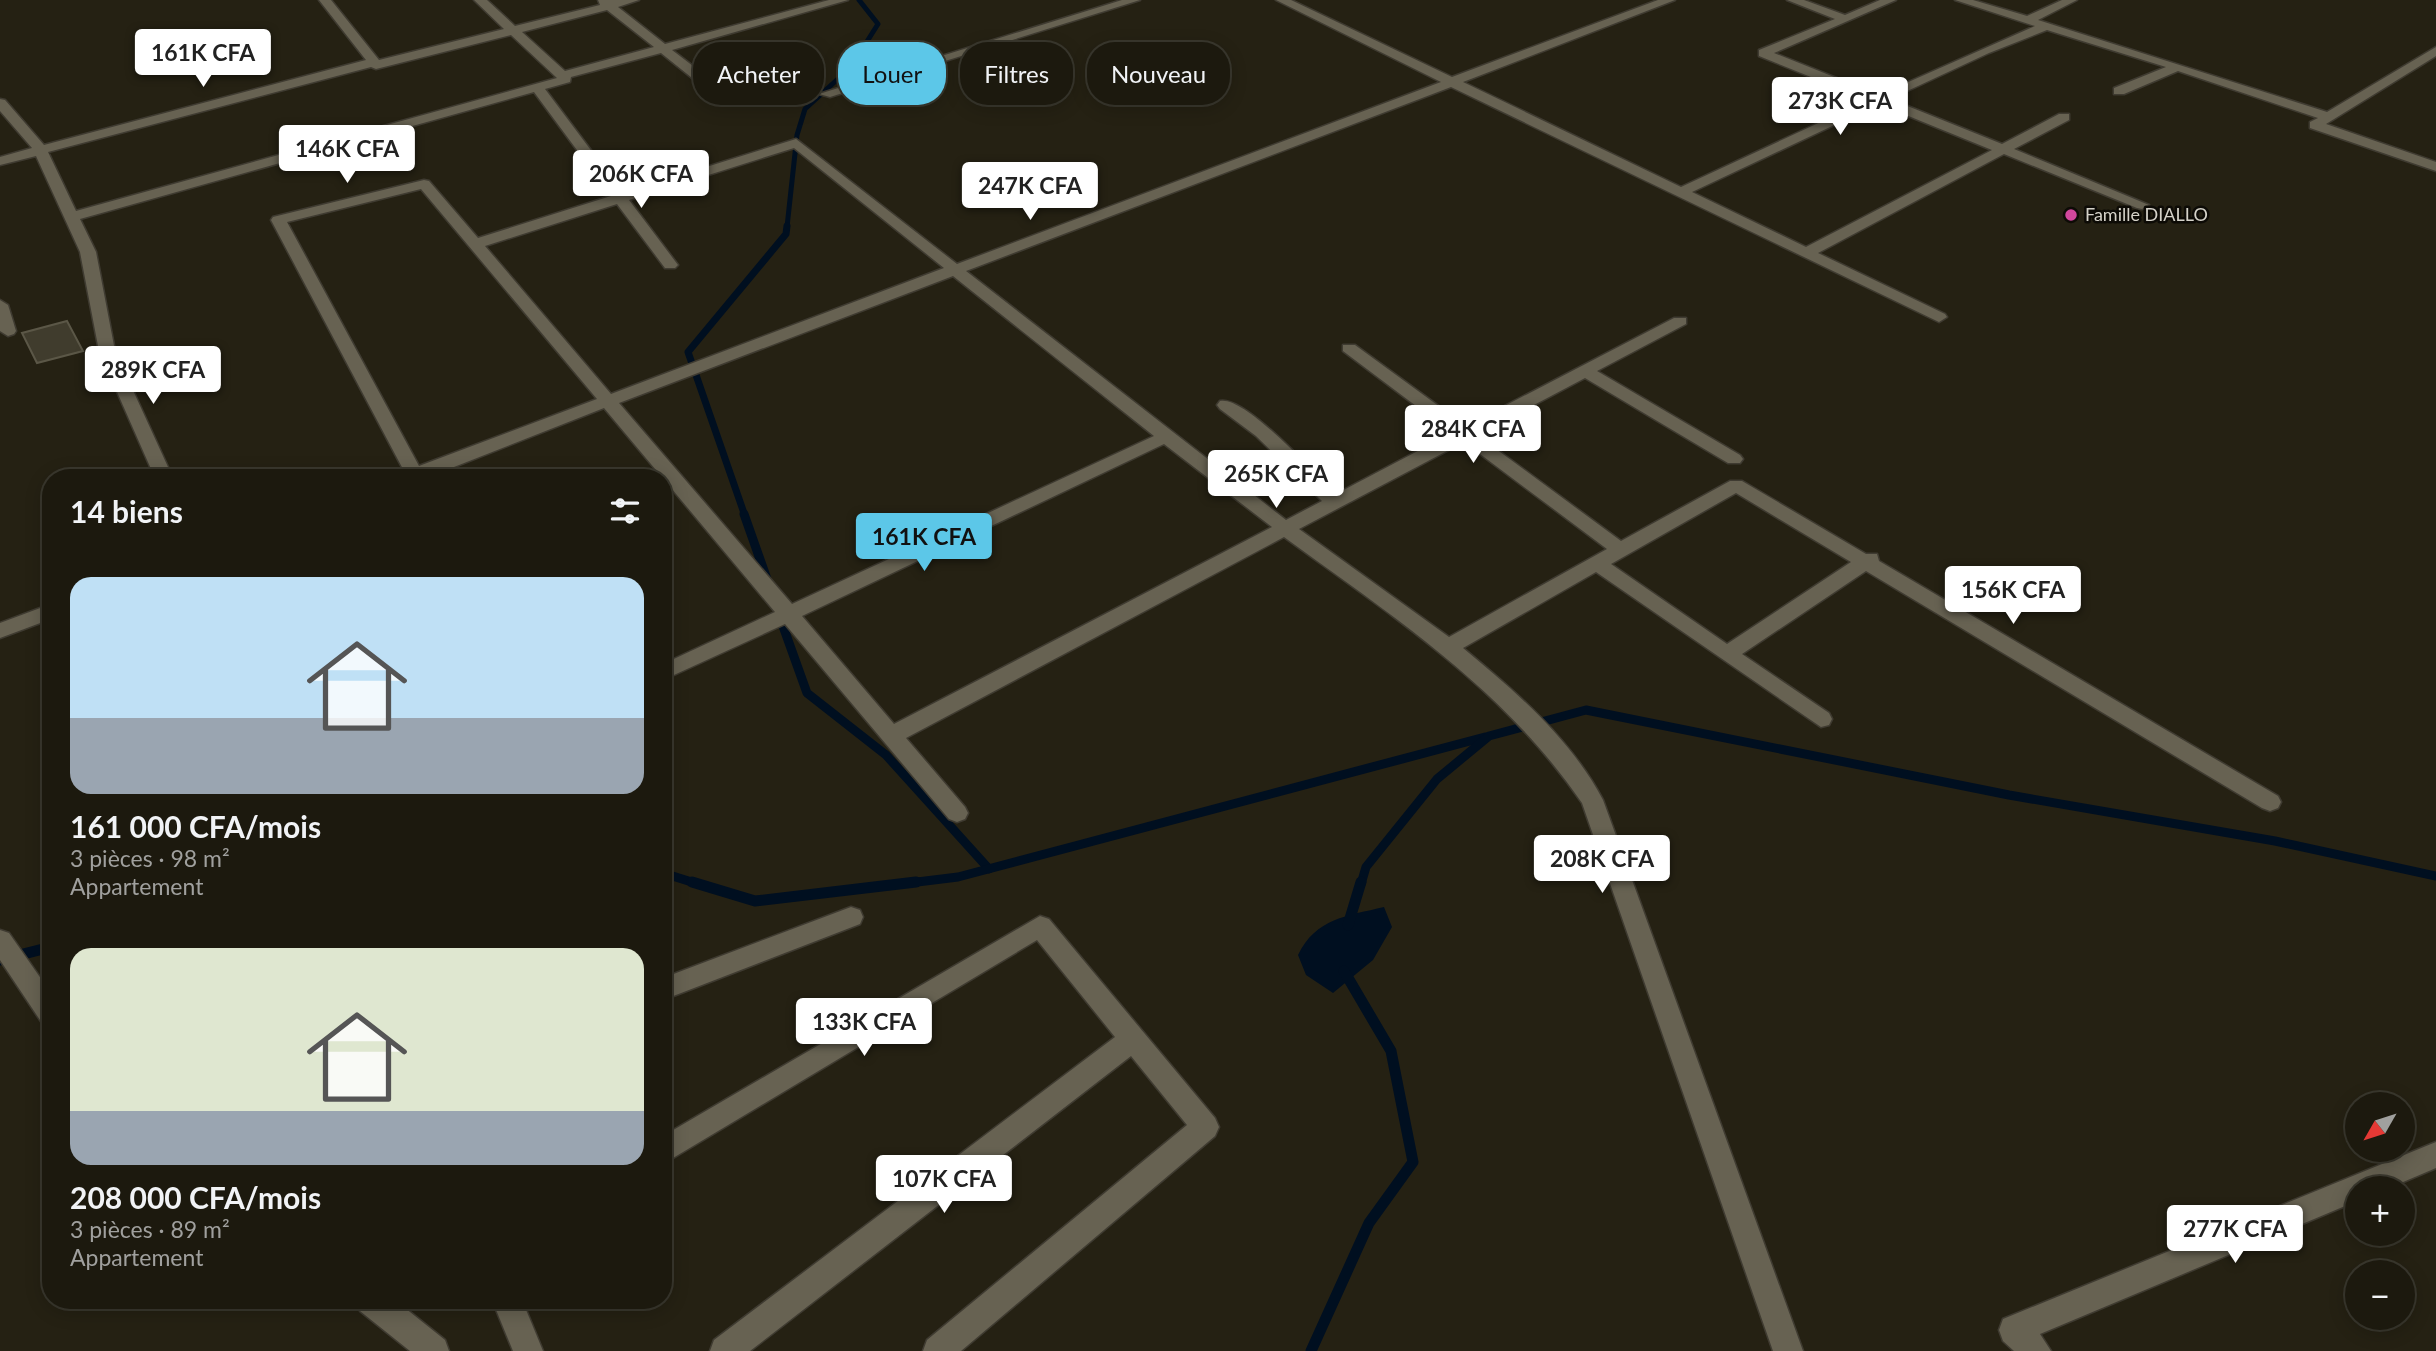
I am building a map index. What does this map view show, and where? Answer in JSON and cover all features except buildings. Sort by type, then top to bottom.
[{"type":"street","points":[[325,0],[376,65],[606,3],[633,0]]},
{"type":"street","points":[[72,217],[566,79],[480,0]]},
{"type":"street","points":[[562,76],[842,0]]},
{"type":"street","points":[[825,94],[1134,0]]},
{"type":"street","points":[[1282,0],[1939,317]]},
{"type":"street","points":[[430,469],[1669,0]]},
{"type":"street","points":[[1793,0],[1846,19]]},
{"type":"street","points":[[1890,0],[1763,53],[2141,205]]},
{"type":"street","points":[[1961,0],[2329,117]]},
{"type":"street","points":[[2028,20],[2071,0]]},
{"type":"street","points":[[606,3],[693,71]]},
{"type":"street","points":[[1681,192],[1985,50],[2046,26]]},
{"type":"street","points":[[2436,51],[2315,125],[2436,167]]},
{"type":"street","points":[[0,161],[374,62]]},
{"type":"street","points":[[2119,91],[2177,67]]},
{"type":"street","points":[[537,87],[670,265]]},
{"type":"street","points":[[0,103],[40,149],[88,251],[107,351],[160,469]]},
{"type":"street","points":[[1806,253],[2064,117]]},
{"type":"street","points":[[475,244],[796,143],[1285,528],[1450,646],[1573,769],[1592,800],[1788,1351]]},
{"type":"street","points":[[408,469],[278,220],[424,184],[666,469]]},
{"type":"street","points":[[0,304],[8,331]]},
{"type":"street","points":[[892,736],[1680,321]]},
{"type":"street","points":[[1349,348],[1620,550]]},
{"type":"street","points":[[1585,371],[1734,459]]},
{"type":"street","points":[[1226,405],[1262,432],[1334,503]]},
{"type":"street","points":[[672,669],[1168,436]]},
{"type":"street","points":[[672,476],[957,813]]},
{"type":"street","points":[[1450,646],[1736,485],[2270,802]]},
{"type":"street","points":[[1727,654],[1868,561]]},
{"type":"street","points":[[1596,563],[1821,719]]},
{"type":"street","points":[[0,631],[42,615]]},
{"type":"street","points":[[672,986],[851,917]]},
{"type":"street","points":[[672,1146],[1040,926],[1205,1127],[938,1351]]},
{"type":"street","points":[[0,940],[42,1002]]},
{"type":"street","points":[[724,1351],[1133,1040]]},
{"type":"street","points":[[2036,1351],[2014,1329],[2436,1155]]},
{"type":"street","points":[[382,1309],[434,1351]]},
{"type":"street","points":[[511,1309],[528,1351]]},
{"type":"water","points":[[1384,907],[1392,927],[1373,960],[1333,993],[1306,975],[1298,955],[1314,933],[1334,920]]},
{"type":"waterway","points":[[787,227],[797,135],[805,109],[851,67],[878,24],[859,0]]},
{"type":"waterway","points":[[745,516],[688,352],[786,234],[787,226]]},
{"type":"waterway","points":[[744,514],[768,582]]},
{"type":"waterway","points":[[779,615],[807,693],[886,755],[989,869]]},
{"type":"waterway","points":[[1361,884],[1366,867],[1437,779],[1489,736],[1586,710],[2009,795],[2275,841],[2436,876]]},
{"type":"waterway","points":[[989,869],[1485,737]]},
{"type":"waterway","points":[[901,884],[958,877],[989,869]]},
{"type":"waterway","points":[[672,876],[698,884]]},
{"type":"waterway","points":[[692,882],[755,901],[916,882]]},
{"type":"waterway","points":[[1348,925],[1361,882]]},
{"type":"waterway","points":[[0,960],[42,949]]},
{"type":"waterway","points":[[1311,1351],[1369,1223],[1413,1162],[1391,1051],[1344,971]]},
{"type":"place","name":"Famille DIALLO","points":[[2071,215]]}]
